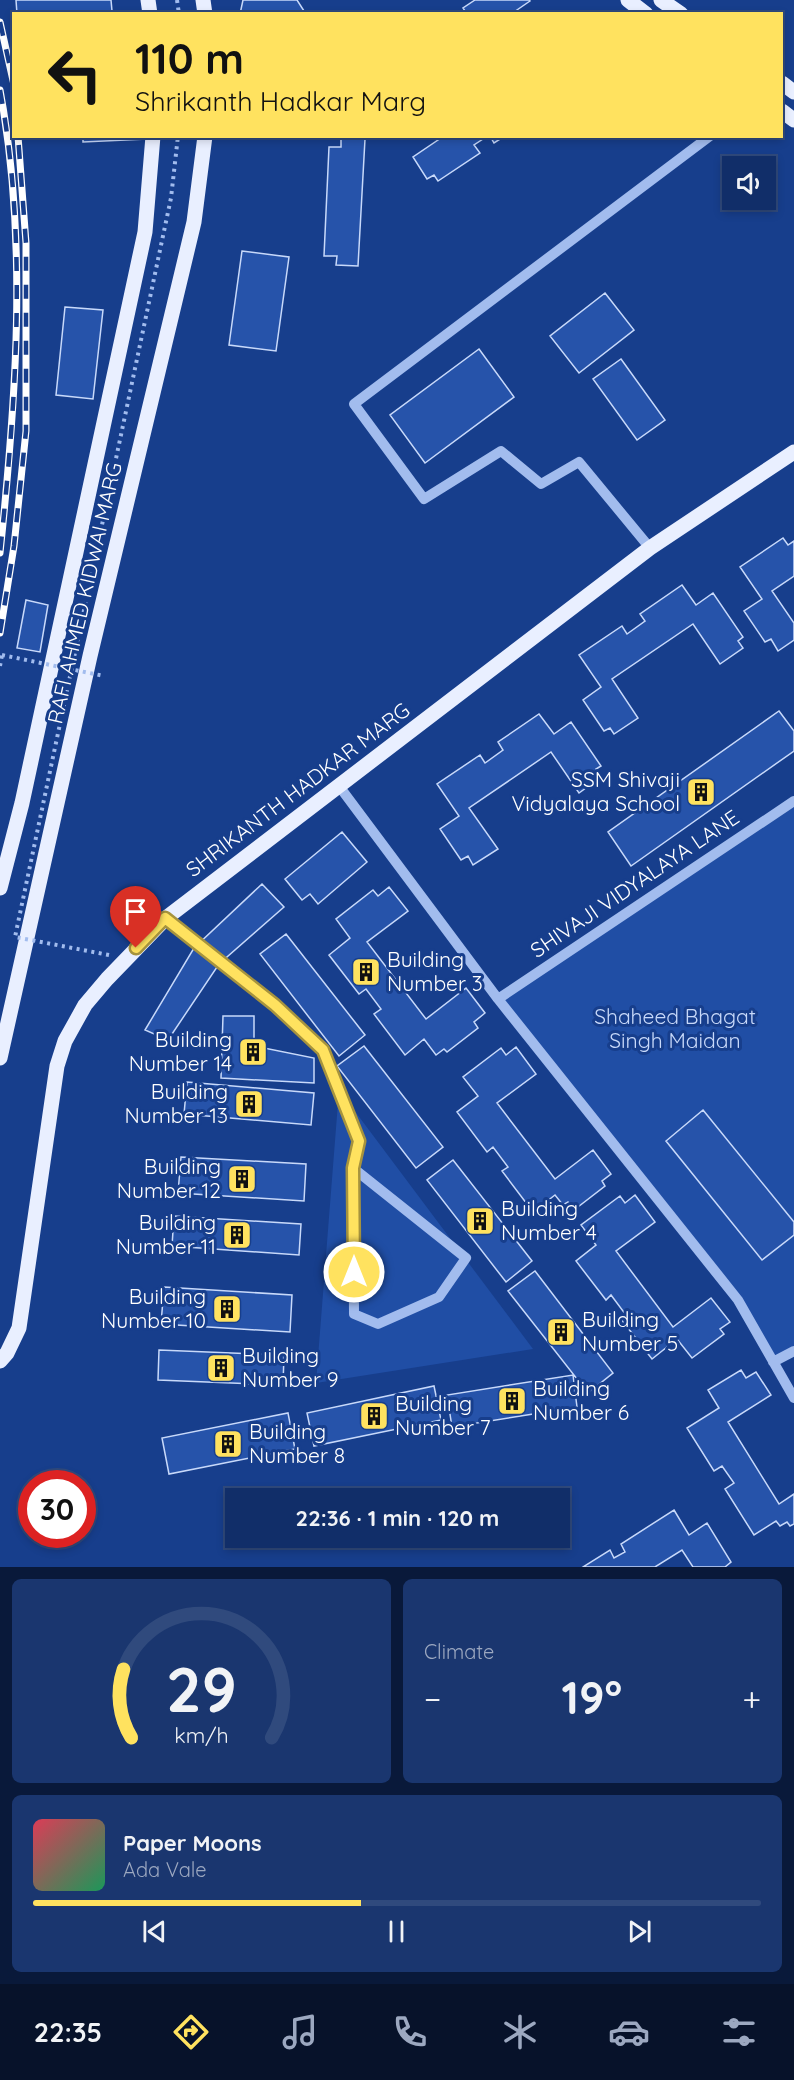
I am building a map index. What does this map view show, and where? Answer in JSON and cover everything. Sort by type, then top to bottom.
[{"type":"main road","points":[[629,0],[644,12]]},
{"type":"main road","points":[[661,0],[678,12]]},
{"type":"main road","name":"RAFI AHMED KIDWAI MARG","points":[[0,888],[22,803],[145,232],[153,138]]},
{"type":"main road","name":"RAFI AHMED KIDWAI MARG","points":[[0,1058],[90,656],[194,222],[205,138]]},
{"type":"main road","name":"SHRIKANTH HADKAR MARG","points":[[0,1361],[7,1353],[19,1328],[57,1066],[65,1041],[85,1005],[106,979],[165,918],[650,548],[794,452]]},
{"type":"street","points":[[650,548],[579,462],[541,484],[501,451],[424,499],[354,404],[707,138]]},
{"type":"street","points":[[339,786],[498,999],[738,1300],[794,1398]]},
{"type":"street","name":"SHIVAJI VIDYALAYA LANE","points":[[498,999],[794,801]]},
{"type":"street","points":[[165,918],[275,1005],[323,1050],[359,1141],[353,1168],[354,1314],[378,1324],[439,1297],[466,1258],[353,1168]]},
{"type":"street","points":[[773,1362],[794,1351]]},
{"type":"path","points":[[109,955],[15,937],[171,198],[178,138]]},
{"type":"path","points":[[0,666],[2,655],[104,676]]},
{"type":"green space","name":"Shaheed Bhagat Singh Maidan","points":[[794,807],[794,1346],[775,1356],[503,1000]]},
{"type":"green space","points":[[339,1090],[533,1349],[316,1383]]},
{"type":"building","points":[[16,0],[111,0],[112,11],[80,12],[17,12]]},
{"type":"building","points":[[243,0],[297,0],[305,12],[240,12]]},
{"type":"building","points":[[475,0],[530,1],[514,12],[466,12],[463,8]]},
{"type":"building","points":[[83,138],[147,138],[147,139],[83,142]]},
{"type":"building","points":[[341,138],[365,139],[358,266],[336,265],[337,256],[324,256],[329,147],[341,147]]},
{"type":"building","points":[[441,138],[483,139],[474,145],[480,153],[438,181],[434,175],[427,179],[413,157]]},
{"type":"building","points":[[491,138],[502,138],[494,143]]},
{"type":"building","points":[[242,251],[289,257],[276,351],[229,345]]},
{"type":"building","points":[[605,293],[634,330],[579,373],[550,336]]},
{"type":"building","points":[[65,307],[103,310],[93,399],[56,395]]},
{"type":"building","points":[[479,349],[514,397],[425,463],[390,415]]},
{"type":"building","points":[[621,359],[665,420],[637,440],[593,379]]},
{"type":"building","points":[[783,538],[788,545],[794,541],[794,576],[772,591],[794,623],[794,640],[778,651],[771,639],[765,642],[744,611],[762,599],[740,567]]},
{"type":"building","points":[[682,585],[696,605],[713,593],[743,637],[738,641],[743,648],[720,664],[693,624],[612,679],[638,718],[614,734],[610,728],[604,731],[583,700],[601,687],[579,655],[622,626],[627,634],[645,621],[640,614]]},
{"type":"building","points":[[26,600],[48,605],[40,652],[17,648]]},
{"type":"building","name":"SSM Shivaji Vidyalaya School","points":[[779,711],[794,731],[794,751],[631,866],[608,832]]},
{"type":"building","points":[[539,714],[554,734],[571,722],[601,766],[596,769],[601,777],[579,793],[551,752],[469,808],[498,849],[473,865],[468,856],[461,860],[440,829],[459,816],[437,784],[480,755],[485,763],[503,750],[498,742]]},
{"type":"building","points":[[342,832],[367,862],[318,904],[310,894],[302,900],[285,879]]},
{"type":"building","points":[[262,884],[284,907],[219,964],[168,1040],[145,1030],[194,948]]},
{"type":"building","name":"Building Number 3","points":[[389,887],[408,911],[367,942],[426,1019],[466,988],[485,1013],[474,1022],[478,1028],[447,1052],[444,1049],[436,1055],[424,1039],[405,1055],[374,1014],[381,1009],[366,989],[359,994],[329,955],[350,938],[336,919],[373,890],[378,896]]},
{"type":"building","points":[[286,934],[365,1035],[339,1056],[260,954]]},
{"type":"building","name":"Building Number 14","points":[[223,1016],[254,1016],[254,1046],[314,1058],[314,1083],[221,1078]]},
{"type":"building","name":"Building Number 3","points":[[364,1046],[443,1147],[416,1168],[337,1066]]},
{"type":"building","points":[[516,1047],[536,1074],[497,1103],[555,1179],[593,1150],[611,1174],[602,1181],[605,1186],[574,1210],[568,1202],[563,1205],[555,1195],[533,1212],[502,1171],[508,1167],[493,1147],[487,1152],[457,1112],[478,1096],[463,1077],[501,1048],[506,1055]]},
{"type":"building","name":"Building Number 13","points":[[187,1082],[314,1093],[311,1125],[184,1114]]},
{"type":"building","points":[[703,1110],[794,1222],[794,1235],[762,1260],[666,1141]]},
{"type":"building","name":"Building Number 12","points":[[181,1157],[306,1164],[304,1201],[178,1193]]},
{"type":"building","name":"Building Number 4","points":[[453,1160],[532,1261],[506,1282],[427,1180]]},
{"type":"building","points":[[635,1195],[655,1222],[616,1251],[673,1327],[711,1298],[730,1322],[720,1329],[724,1334],[692,1358],[677,1339],[652,1359],[621,1319],[626,1315],[611,1295],[606,1300],[576,1261],[596,1245],[581,1225],[620,1196],[625,1203]]},
{"type":"building","name":"Building Number 11","points":[[174,1216],[301,1224],[299,1255],[172,1246]]},
{"type":"building","name":"Building Number 5","points":[[535,1271],[613,1373],[588,1393],[508,1291]]},
{"type":"building","name":"Building Number 10","points":[[164,1287],[292,1295],[290,1332],[161,1324]]},
{"type":"building","name":"Building Number 9","points":[[159,1350],[284,1355],[283,1385],[158,1380]]},
{"type":"building","points":[[741,1370],[746,1378],[756,1372],[771,1395],[728,1422],[779,1504],[794,1494],[794,1524],[790,1526],[787,1522],[780,1526],[776,1521],[754,1535],[725,1489],[734,1483],[722,1466],[714,1471],[687,1428],[719,1408],[708,1390]]},
{"type":"building","name":"Building Number 6","points":[[573,1375],[577,1407],[452,1427],[447,1395]]},
{"type":"building","name":"Building Number 7","points":[[434,1386],[441,1420],[314,1446],[307,1413]]},
{"type":"building","name":"Building Number 8","points":[[288,1413],[295,1449],[169,1474],[162,1438]]},
{"type":"building","points":[[674,1510],[689,1535],[707,1523],[731,1562],[725,1567],[693,1567],[682,1550],[655,1567],[583,1567],[610,1550],[614,1558],[625,1552],[621,1544]]},
{"type":"railway","points":[[0,22],[12,76]]},
{"type":"railway","points":[[0,90],[9,147],[17,263],[11,437],[0,553]]},
{"type":"railway","points":[[0,633],[14,546],[26,431],[26,243],[18,138]]},
{"type":"place","name":"SSM Shivaji Vidyalaya School","points":[[701,792]]},
{"type":"place","name":"Building Number 3","points":[[366,972]]},
{"type":"place","name":"Building Number 14","points":[[253,1052]]},
{"type":"place","name":"Building Number 13","points":[[249,1104]]},
{"type":"place","name":"Building Number 12","points":[[242,1179]]},
{"type":"place","name":"Building Number 4","points":[[480,1221]]},
{"type":"place","name":"Building Number 11","points":[[237,1235]]},
{"type":"place","name":"Building Number 10","points":[[227,1309]]},
{"type":"place","name":"Building Number 5","points":[[561,1332]]},
{"type":"place","name":"Building Number 9","points":[[221,1368]]},
{"type":"place","name":"Building Number 6","points":[[512,1401]]},
{"type":"place","name":"Building Number 7","points":[[374,1416]]},
{"type":"place","name":"Building Number 8","points":[[228,1444]]},
{"type":"route","points":[[136,948],[165,918],[275,1005],[323,1050],[330,1073],[359,1141],[353,1168],[354,1272]]}]
